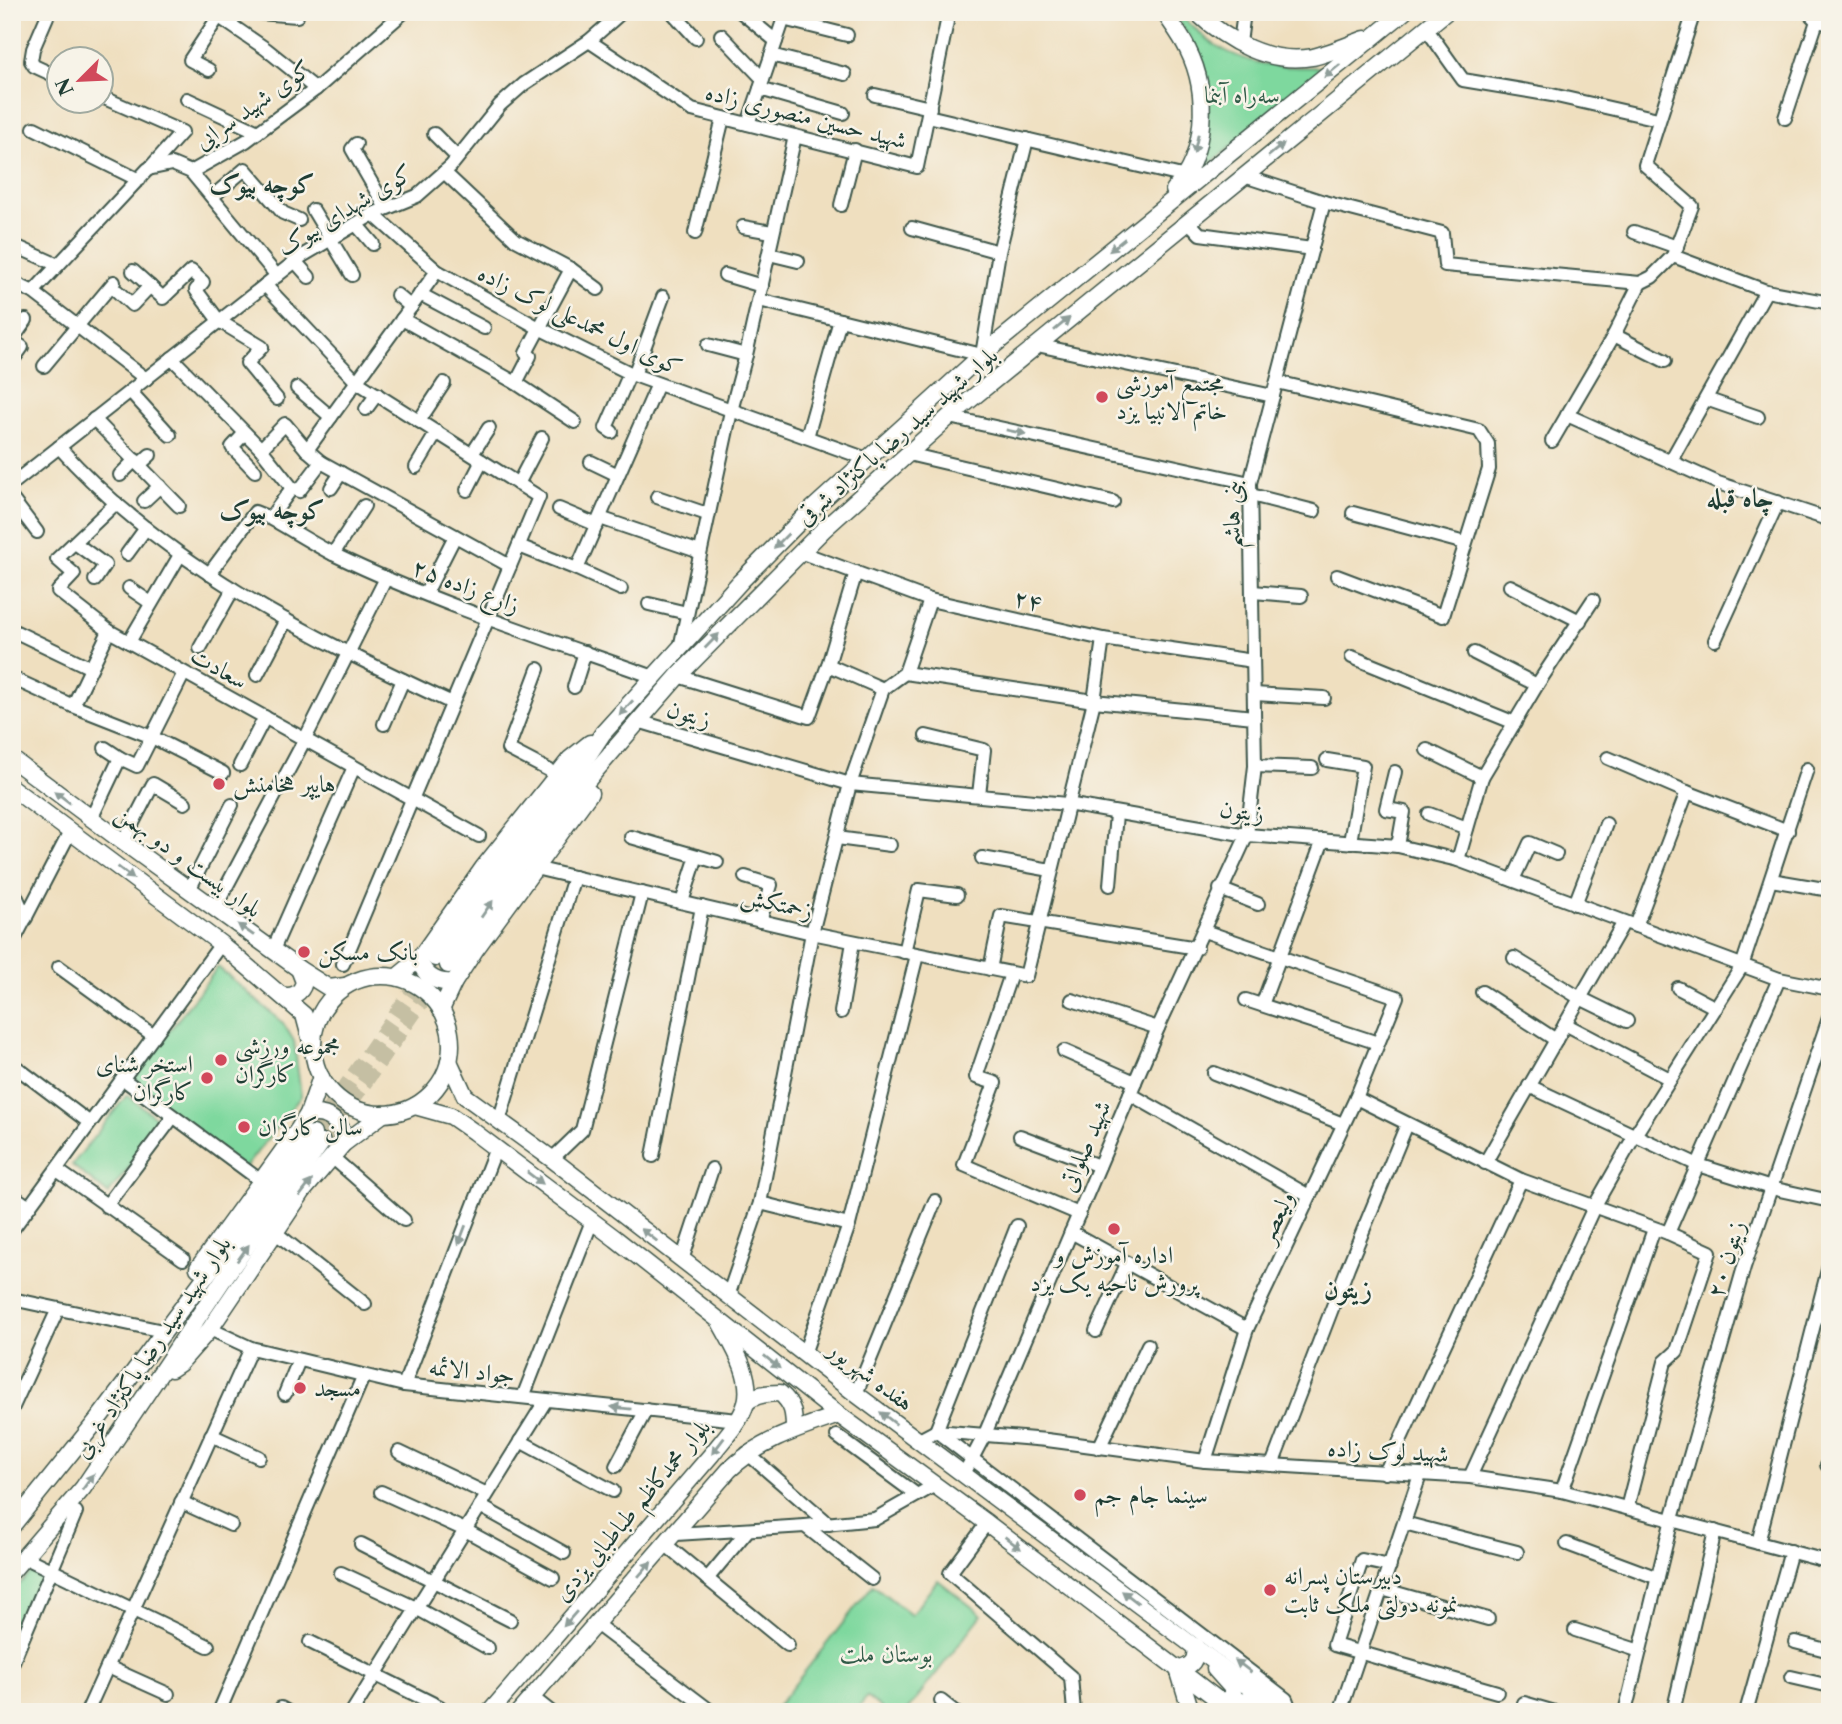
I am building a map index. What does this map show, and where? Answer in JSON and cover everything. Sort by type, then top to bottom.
[{"type":"main road","points":[[1138,228],[1186,177],[1200,126],[1201,89],[1188,50],[1164,12]]},
{"type":"main road","points":[[1196,12],[1213,28],[1275,58],[1313,57],[1377,35]]},
{"type":"main road","name":"بلوار شهید سید رضا پاکنژاد شرقی","points":[[434,961],[509,853],[585,760],[605,731],[740,581],[811,510],[982,355],[1404,12]]},
{"type":"main road","name":"بلوار شهید سید رضا پاکنژاد شرقی","points":[[434,961],[678,676],[800,552],[949,417],[1446,12]]},
{"type":"main road","points":[[397,977],[434,961],[483,868],[570,759],[605,731]]},
{"type":"main road","points":[[441,1010],[454,982],[475,950],[594,787],[619,745]]},
{"type":"main road","name":"بلوار بیست و دو بهمن","points":[[12,759],[299,969],[328,988],[345,986]]},
{"type":"main road","name":"بلوار بیست و دو بهمن","points":[[13,791],[221,944],[281,995],[304,1015],[313,1047]]},
{"type":"main road","points":[[434,961],[421,966],[431,978],[446,983],[454,982]]},
{"type":"main road","points":[[281,995],[291,996],[300,992],[304,982],[299,969]]},
{"type":"main road","points":[[370,977],[397,977],[430,995],[441,1010],[450,1035],[449,1061],[442,1079],[430,1095],[415,1106],[383,1114],[364,1112],[347,1104],[332,1092],[321,1077],[313,1047],[316,1023],[327,1002],[345,986],[370,977]]},
{"type":"main road","name":"هفده شهریور","points":[[449,1061],[465,1096],[552,1159],[856,1394],[964,1474],[1173,1621],[1195,1646],[1282,1712]]},
{"type":"main road","points":[[12,1526],[99,1418],[163,1331],[176,1298],[309,1114],[321,1077]]},
{"type":"main road","points":[[452,1116],[448,1104],[458,1095],[465,1096]]},
{"type":"main road","name":"هفده شهریور","points":[[415,1106],[452,1116],[496,1148],[839,1415],[987,1523],[1178,1669],[1213,1706],[1236,1708],[1260,1705],[1268,1712]]},
{"type":"main road","points":[[309,1114],[320,1113],[332,1119],[342,1130],[337,1150]]},
{"type":"main road","points":[[160,1376],[180,1363],[210,1328],[303,1191],[337,1150],[383,1114]]},
{"type":"main road","name":"بلوار شهید سید رضا پاکنژاد غربی","points":[[12,1571],[83,1488],[317,1138],[163,1331]]},
{"type":"main road","points":[[718,1319],[740,1364],[746,1382],[746,1403]]},
{"type":"main road","points":[[746,1403],[751,1398],[767,1393],[780,1393],[791,1402],[794,1430]]},
{"type":"main road","name":"بلوار محمدکاظم طباطبایی یزدی","points":[[490,1712],[712,1454],[738,1420],[746,1403]]},
{"type":"main road","name":"بلوار محمدکاظم طباطبایی یزدی","points":[[519,1712],[729,1470],[747,1453],[794,1430],[839,1415]]},
{"type":"main road","points":[[1188,1712],[1189,1705],[1178,1669],[1190,1665],[1194,1660],[1195,1646]]},
{"type":"main road","points":[[1195,1646],[1204,1660],[1226,1681],[1236,1708]]},
{"type":"street","points":[[46,72],[34,66],[31,61],[33,49],[49,12]]},
{"type":"street","points":[[247,12],[297,16]]},
{"type":"street","name":"کوی شهید سرایی","points":[[148,169],[172,164],[191,172],[258,132],[316,89],[404,12]]},
{"type":"street","name":"کوی شهدای بیوک","points":[[12,484],[295,261],[373,214],[417,196],[444,172],[499,105],[589,41],[622,12]]},
{"type":"street","points":[[672,12],[696,37]]},
{"type":"street","points":[[741,12],[776,41]]},
{"type":"street","name":"شهید حسین منصوری زاده","points":[[589,41],[692,110],[917,167],[949,12]]},
{"type":"street","points":[[1240,43],[1244,12]]},
{"type":"street","points":[[1244,176],[1324,202],[1443,233],[1445,265],[1640,283],[1652,277],[1675,252],[1692,206],[1645,165],[1694,12]]},
{"type":"street","points":[[209,70],[190,60],[216,14],[316,89]]},
{"type":"street","points":[[748,124],[784,15],[847,36]]},
{"type":"street","points":[[1785,118],[1818,19]]},
{"type":"street","points":[[1426,29],[1463,80],[1552,94],[1658,119]]},
{"type":"street","points":[[721,35],[762,84],[843,113]]},
{"type":"street","points":[[771,55],[845,74]]},
{"type":"street","points":[[875,95],[1027,139],[1186,177]]},
{"type":"street","points":[[187,99],[258,132]]},
{"type":"street","points":[[33,292],[182,132],[116,103]]},
{"type":"street","points":[[695,233],[723,118]]},
{"type":"street","points":[[34,128],[139,180]]},
{"type":"street","points":[[434,134],[457,157]]},
{"type":"street","points":[[680,648],[707,514],[795,136]]},
{"type":"street","points":[[758,300],[982,355],[999,252],[1027,139]]},
{"type":"street","points":[[356,144],[352,149],[386,208]]},
{"type":"street","points":[[841,205],[855,150]]},
{"type":"street","points":[[212,197],[245,169],[283,213],[299,220]]},
{"type":"street","points":[[191,172],[277,276]]},
{"type":"street","points":[[444,172],[516,240],[571,269],[598,289]]},
{"type":"street","name":"بنی هاشم","points":[[1247,835],[1255,766],[1251,489],[1324,202]]},
{"type":"street","points":[[313,210],[352,275]]},
{"type":"street","name":"کوی اول محمدعلی لوک زاده","points":[[373,214],[437,271],[539,328],[632,374],[867,459]]},
{"type":"street","points":[[1188,221],[1200,234],[1312,249]]},
{"type":"street","points":[[356,224],[373,244]]},
{"type":"street","points":[[743,227],[772,232]]},
{"type":"street","points":[[912,229],[999,252]]},
{"type":"street","points":[[1634,232],[1766,291],[1830,303]]},
{"type":"street","points":[[13,245],[58,265]]},
{"type":"street","points":[[769,254],[798,261]]},
{"type":"street","points":[[295,261],[309,277]]},
{"type":"street","points":[[516,383],[530,356],[526,353],[571,269]]},
{"type":"street","points":[[133,271],[163,298],[191,271],[203,282],[196,290],[219,321],[262,346],[247,363],[277,399]]},
{"type":"street","points":[[307,450],[437,271]]},
{"type":"street","points":[[725,275],[762,286]]},
{"type":"street","points":[[12,282],[33,292],[146,379]]},
{"type":"street","points":[[1552,442],[1614,335],[1640,283]]},
{"type":"street","points":[[265,285],[357,382],[539,497],[343,964]]},
{"type":"street","points":[[44,366],[116,286],[132,305],[150,286]]},
{"type":"street","points":[[1670,463],[1766,291]]},
{"type":"street","points":[[420,294],[484,328]]},
{"type":"street","points":[[397,295],[411,307]]},
{"type":"street","points":[[612,432],[606,428],[632,374],[663,298]]},
{"type":"street","points":[[402,319],[516,383],[575,422]]},
{"type":"street","points":[[12,361],[22,347],[12,340],[26,320]]},
{"type":"street","points":[[807,437],[841,320]]},
{"type":"street","points":[[1614,335],[1665,361]]},
{"type":"street","points":[[708,345],[746,355]]},
{"type":"street","points":[[1037,345],[1273,396]]},
{"type":"street","points":[[172,358],[261,449],[292,488],[299,491],[321,462]]},
{"type":"street","points":[[1277,382],[1479,430],[1488,444],[1489,468],[1443,616],[1337,576]]},
{"type":"street","points":[[419,421],[443,383]]},
{"type":"street","points":[[578,569],[658,384]]},
{"type":"street","points":[[297,388],[331,417]]},
{"type":"street","points":[[130,391],[170,435]]},
{"type":"street","points":[[366,409],[377,394]]},
{"type":"street","points":[[1706,399],[1758,417]]},
{"type":"street","points":[[1567,415],[1718,483],[1830,520]]},
{"type":"street","points":[[949,417],[1251,489],[1314,511]]},
{"type":"street","points":[[94,419],[179,506]]},
{"type":"street","points":[[261,449],[285,424],[321,462],[510,566]]},
{"type":"street","points":[[467,490],[489,428]]},
{"type":"street","points":[[416,467],[437,432]]},
{"type":"street","points":[[245,433],[232,447],[255,471]]},
{"type":"street","points":[[518,484],[542,438]]},
{"type":"street","points":[[59,447],[116,503],[180,555],[209,574],[286,620],[452,703]]},
{"type":"street","points":[[908,454],[1113,502]]},
{"type":"street","points":[[120,475],[150,455]]},
{"type":"street","points":[[591,462],[618,475]]},
{"type":"street","points":[[331,488],[341,473]]},
{"type":"street","points":[[144,501],[160,486]]},
{"type":"street","points":[[209,574],[255,512],[270,517],[292,488]]},
{"type":"street","points":[[657,497],[707,514]]},
{"type":"street","points":[[12,499],[37,532]]},
{"type":"street","points":[[1715,640],[1778,502]]},
{"type":"street","name":"سعادت","points":[[116,503],[57,559],[74,574],[58,591],[109,631],[479,836]]},
{"type":"street","points":[[333,554],[363,506]]},
{"type":"street","points":[[559,509],[700,552]]},
{"type":"street","points":[[1353,513],[1465,543]]},
{"type":"street","points":[[12,523],[23,514]]},
{"type":"street","name":"زارع زاده ۲۵","points":[[270,517],[333,554],[386,578],[488,618],[654,677]]},
{"type":"street","points":[[127,554],[146,528]]},
{"type":"street","points":[[426,593],[455,536]]},
{"type":"street","points":[[75,543],[105,565],[95,580]]},
{"type":"street","points":[[519,546],[621,589]]},
{"type":"street","name":"۲۴","points":[[800,552],[930,600],[1103,639],[1253,662]]},
{"type":"street","points":[[129,642],[180,555]]},
{"type":"street","points":[[678,676],[809,718],[856,572]]},
{"type":"street","points":[[215,908],[305,740],[386,578]]},
{"type":"street","points":[[1510,586],[1580,621]]},
{"type":"street","points":[[129,588],[151,603]]},
{"type":"street","points":[[200,648],[233,589]]},
{"type":"street","points":[[1253,592],[1301,596]]},
{"type":"street","points":[[728,1296],[761,1203],[812,933],[850,783],[883,689],[905,673],[930,600]]},
{"type":"street","points":[[1458,860],[1482,777],[1537,685],[1593,600]]},
{"type":"street","points":[[649,604],[687,613]]},
{"type":"street","points":[[257,675],[286,620]]},
{"type":"street","points":[[12,630],[91,668]]},
{"type":"street","points":[[73,706],[109,631]]},
{"type":"street","points":[[1079,1214],[964,1165],[995,1083],[976,1077],[1011,974],[1026,976],[1094,701],[1103,639]]},
{"type":"street","points":[[574,687],[585,652]]},
{"type":"street","points":[[1474,653],[1537,685]]},
{"type":"street","points":[[1352,657],[1515,723]]},
{"type":"street","points":[[828,664],[883,689]]},
{"type":"street","points":[[538,669],[508,749],[558,775]]},
{"type":"street","points":[[105,748],[137,766],[184,673]]},
{"type":"street","points":[[905,673],[1094,701],[1254,717]]},
{"type":"street","points":[[12,678],[73,706],[152,737],[223,773]]},
{"type":"street","points":[[384,724],[403,680]]},
{"type":"street","points":[[1254,694],[1324,698]]},
{"type":"street","points":[[240,765],[265,717]]},
{"type":"street","name":"زیتون","points":[[638,721],[850,783],[1067,804],[1247,835],[1398,846],[1458,860],[1779,979],[1830,989]]},
{"type":"street","points":[[926,736],[984,750],[979,795]]},
{"type":"street","points":[[1427,750],[1482,777]]},
{"type":"street","points":[[91,819],[120,758]]},
{"type":"street","points":[[1608,758],[1788,831]]},
{"type":"street","points":[[1327,760],[1363,766],[1350,842]]},
{"type":"street","points":[[1255,766],[1312,768]]},
{"type":"street","points":[[273,950],[354,767]]},
{"type":"street","points":[[1471,1477],[1594,1207],[1635,1135],[1742,965],[1807,769]]},
{"type":"street","points":[[1395,772],[1386,809],[1404,812],[1398,846]]},
{"type":"street","points":[[123,842],[153,784],[185,803]]},
{"type":"street","points":[[1485,1163],[1580,998],[1630,924],[1687,792]]},
{"type":"street","points":[[189,890],[232,805]]},
{"type":"street","points":[[1110,885],[1116,814]]},
{"type":"street","points":[[1429,814],[1467,828]]},
{"type":"street","points":[[1576,904],[1606,824]]},
{"type":"street","points":[[12,944],[70,832]]},
{"type":"street","name":"شهید صلواتی","points":[[964,1474],[985,1434],[1158,1028],[1247,835]]},
{"type":"street","points":[[631,838],[717,862]]},
{"type":"street","points":[[837,838],[890,845]]},
{"type":"street","points":[[1262,1005],[1323,840]]},
{"type":"street","points":[[1513,880],[1531,843],[1556,854]]},
{"type":"street","points":[[682,902],[697,856]]},
{"type":"street","points":[[982,858],[1051,870]]},
{"type":"street","name":"زحمتکش","points":[[535,868],[812,933],[1011,974]]},
{"type":"street","points":[[499,1121],[574,877]]},
{"type":"street","points":[[745,877],[771,884],[760,921]]},
{"type":"street","points":[[1771,880],[1830,890]]},
{"type":"street","points":[[12,887],[26,918]]},
{"type":"street","points":[[1220,889],[1258,904]]},
{"type":"street","points":[[904,952],[919,890],[957,895]]},
{"type":"street","points":[[552,1159],[582,1130],[642,893]]},
{"type":"street","points":[[653,1156],[702,907]]},
{"type":"street","points":[[990,970],[1001,916],[1196,948]]},
{"type":"street","points":[[1204,931],[1282,956]]},
{"type":"street","points":[[841,1012],[853,942]]},
{"type":"street","points":[[12,1230],[221,944]]},
{"type":"street","points":[[804,1354],[849,1225],[917,955]]},
{"type":"street","name":"ولیعصر","points":[[1205,1461],[1247,1329],[1356,1098],[1398,997],[1282,956]]},
{"type":"street","points":[[1514,958],[1580,998],[1627,1021]]},
{"type":"street","points":[[59,967],[154,1036]]},
{"type":"street","points":[[1668,1233],[1779,979]]},
{"type":"street","points":[[1678,988],[1716,1008]]},
{"type":"street","points":[[1482,992],[1556,1040]]},
{"type":"street","points":[[1072,1000],[1158,1028]]},
{"type":"street","points":[[1246,1000],[1378,1043]]},
{"type":"street","name":"زیتون ۲۰","points":[[1625,1712],[1672,1519],[1744,1267],[1830,1015]]},
{"type":"street","points":[[1565,1024],[1670,1079]]},
{"type":"street","points":[[1064,1051],[1133,1088],[1309,1196]]},
{"type":"street","points":[[12,1064],[90,1124]]},
{"type":"street","points":[[1214,1073],[1343,1124]]},
{"type":"street","points":[[123,1079],[261,1181]]},
{"type":"street","points":[[1529,1086],[1699,1165],[1771,1188],[1830,1201]]},
{"type":"street","points":[[1356,1098],[1521,1180],[1668,1233],[1710,1252],[1677,1351],[1665,1362],[1628,1508]]},
{"type":"street","points":[[106,1206],[173,1117]]},
{"type":"street","points":[[1272,1465],[1348,1267],[1407,1124]]},
{"type":"street","points":[[1020,1136],[1099,1167]]},
{"type":"street","points":[[404,1385],[496,1148]]},
{"type":"street","points":[[337,1150],[404,1220]]},
{"type":"street","points":[[681,1260],[712,1169]]},
{"type":"street","points":[[57,1170],[183,1259]]},
{"type":"street","points":[[1385,1473],[1521,1180]]},
{"type":"street","points":[[12,1195],[29,1207]]},
{"type":"street","points":[[856,1394],[935,1201]]},
{"type":"street","points":[[761,1203],[849,1225]]},
{"type":"street","points":[[523,1397],[592,1221]]},
{"type":"street","points":[[919,1440],[936,1431],[1017,1226]]},
{"type":"street","points":[[1562,1491],[1654,1228]]},
{"type":"street","points":[[1071,1232],[1247,1329]]},
{"type":"street","points":[[276,1233],[365,1304]]},
{"type":"street","points":[[1758,1543],[1830,1262]]},
{"type":"street","points":[[1096,1331],[1128,1264]]},
{"type":"street","points":[[12,1299],[163,1331]]},
{"type":"street","points":[[12,1409],[58,1309]]},
{"type":"street","name":"جواد الائمه","points":[[210,1328],[251,1348],[404,1385],[738,1420]]},
{"type":"street","points":[[1099,1448],[1148,1345]]},
{"type":"street","points":[[88,1712],[251,1348]]},
{"type":"street","points":[[285,1394],[299,1360]]},
{"type":"street","points":[[219,1712],[363,1377]]},
{"type":"street","points":[[352,1712],[546,1400]]},
{"type":"street","points":[[616,1466],[646,1410]]},
{"type":"street","points":[[936,1431],[1173,1621],[1286,1699],[1291,1712]]},
{"type":"street","name":"شهید لوک زاده","points":[[936,1431],[985,1434],[1205,1461],[1471,1477],[1562,1491],[1830,1562]]},
{"type":"street","points":[[211,1435],[259,1457]]},
{"type":"street","points":[[837,1436],[917,1495]]},
{"type":"street","points":[[520,1441],[613,1491]]},
{"type":"street","points":[[398,1452],[487,1494]]},
{"type":"street","points":[[747,1453],[829,1524]]},
{"type":"street","points":[[1343,1711],[1420,1475]]},
{"type":"street","points":[[671,1539],[875,1519],[935,1485]]},
{"type":"street","points":[[381,1492],[465,1530],[553,1578]]},
{"type":"street","points":[[181,1502],[231,1525]]},
{"type":"street","points":[[480,1506],[564,1553]]},
{"type":"street","points":[[12,1664],[76,1512]]},
{"type":"street","points":[[987,1523],[950,1573],[1071,1677],[1074,1712]]},
{"type":"street","points":[[1404,1523],[1517,1552]]},
{"type":"street","points":[[805,1526],[872,1579]]},
{"type":"street","points":[[708,1579],[748,1530]]},
{"type":"street","points":[[1673,1712],[1715,1531]]},
{"type":"street","points":[[671,1539],[708,1579],[788,1645]]},
{"type":"street","points":[[361,1544],[510,1620]]},
{"type":"street","points":[[1567,1544],[1658,1578]]},
{"type":"street","points":[[1746,1712],[1791,1551]]},
{"type":"street","points":[[24,1557],[208,1646]]},
{"type":"street","points":[[1390,1566],[1362,1560],[1334,1645],[1497,1692]]},
{"type":"street","points":[[341,1573],[416,1608],[488,1648]]},
{"type":"street","points":[[1382,1589],[1488,1619]]},
{"type":"street","points":[[596,1624],[712,1712]]},
{"type":"street","points":[[1575,1630],[1640,1651]]},
{"type":"street","points":[[310,1642],[440,1707]]},
{"type":"street","points":[[1795,1642],[1830,1651]]},
{"type":"street","points":[[108,1667],[168,1694]]},
{"type":"street","points":[[1791,1677],[1830,1686]]},
{"type":"street","points":[[532,1697],[551,1712]]},
{"type":"street","points":[[941,1701],[955,1712]]},
{"type":"street","points":[[1524,1703],[1555,1712]]},
{"type":"green space","name":"سه‌راه آبنما","points":[[1173,12],[1177,12],[1215,45],[1244,59],[1286,67],[1333,67],[1199,172],[1206,128],[1206,83],[1196,49]]},
{"type":"green space","name":"مجموعه ورزشی کارگران","points":[[218,967],[283,1023],[294,1041],[301,1096],[244,1169],[132,1080]]},
{"type":"green space","points":[[127,1095],[164,1124],[108,1194],[72,1165]]},
{"type":"green space","points":[[36,1568],[45,1573],[12,1650],[12,1591]]},
{"type":"green space","name":"بوستان ملت","points":[[938,1580],[982,1615],[906,1712],[886,1712],[867,1697],[855,1712],[773,1712],[873,1585],[911,1615]]},
{"type":"tunnel","points":[[313,1134],[432,963]]},
{"type":"tunnel","points":[[322,1142],[444,970]]},
{"type":"place","name":"مجتمع آموزشی خاتم الانبیا یزد","points":[[1102,397]]},
{"type":"place","name":"هایپر هخامنش","points":[[219,784]]},
{"type":"place","name":"بانک مسکن","points":[[304,952]]},
{"type":"place","name":"مجموعه ورزشی کارگران","points":[[221,1060]]},
{"type":"place","name":"استخر شنای کارگران","points":[[207,1078]]},
{"type":"place","name":"سالن کارگران","points":[[244,1127]]},
{"type":"place","name":"اداره آموزش و پرورش ناحیه یک یزد","points":[[1114,1229]]},
{"type":"place","name":"مسجد","points":[[300,1388]]},
{"type":"place","name":"سینما جام جم","points":[[1080,1495]]},
{"type":"place","name":"دبیرستان پسرانه نمونه دولتی ملک ثابت","points":[[1270,1590]]},
{"type":"district","name":"کوچه بیوک","points":[[262,184]]},
{"type":"district","name":"چاه قبله","points":[[1740,498]]},
{"type":"district","name":"کوچه بیوک","points":[[272,510]]},
{"type":"district","name":"زیتون","points":[[1348,1289]]}]
